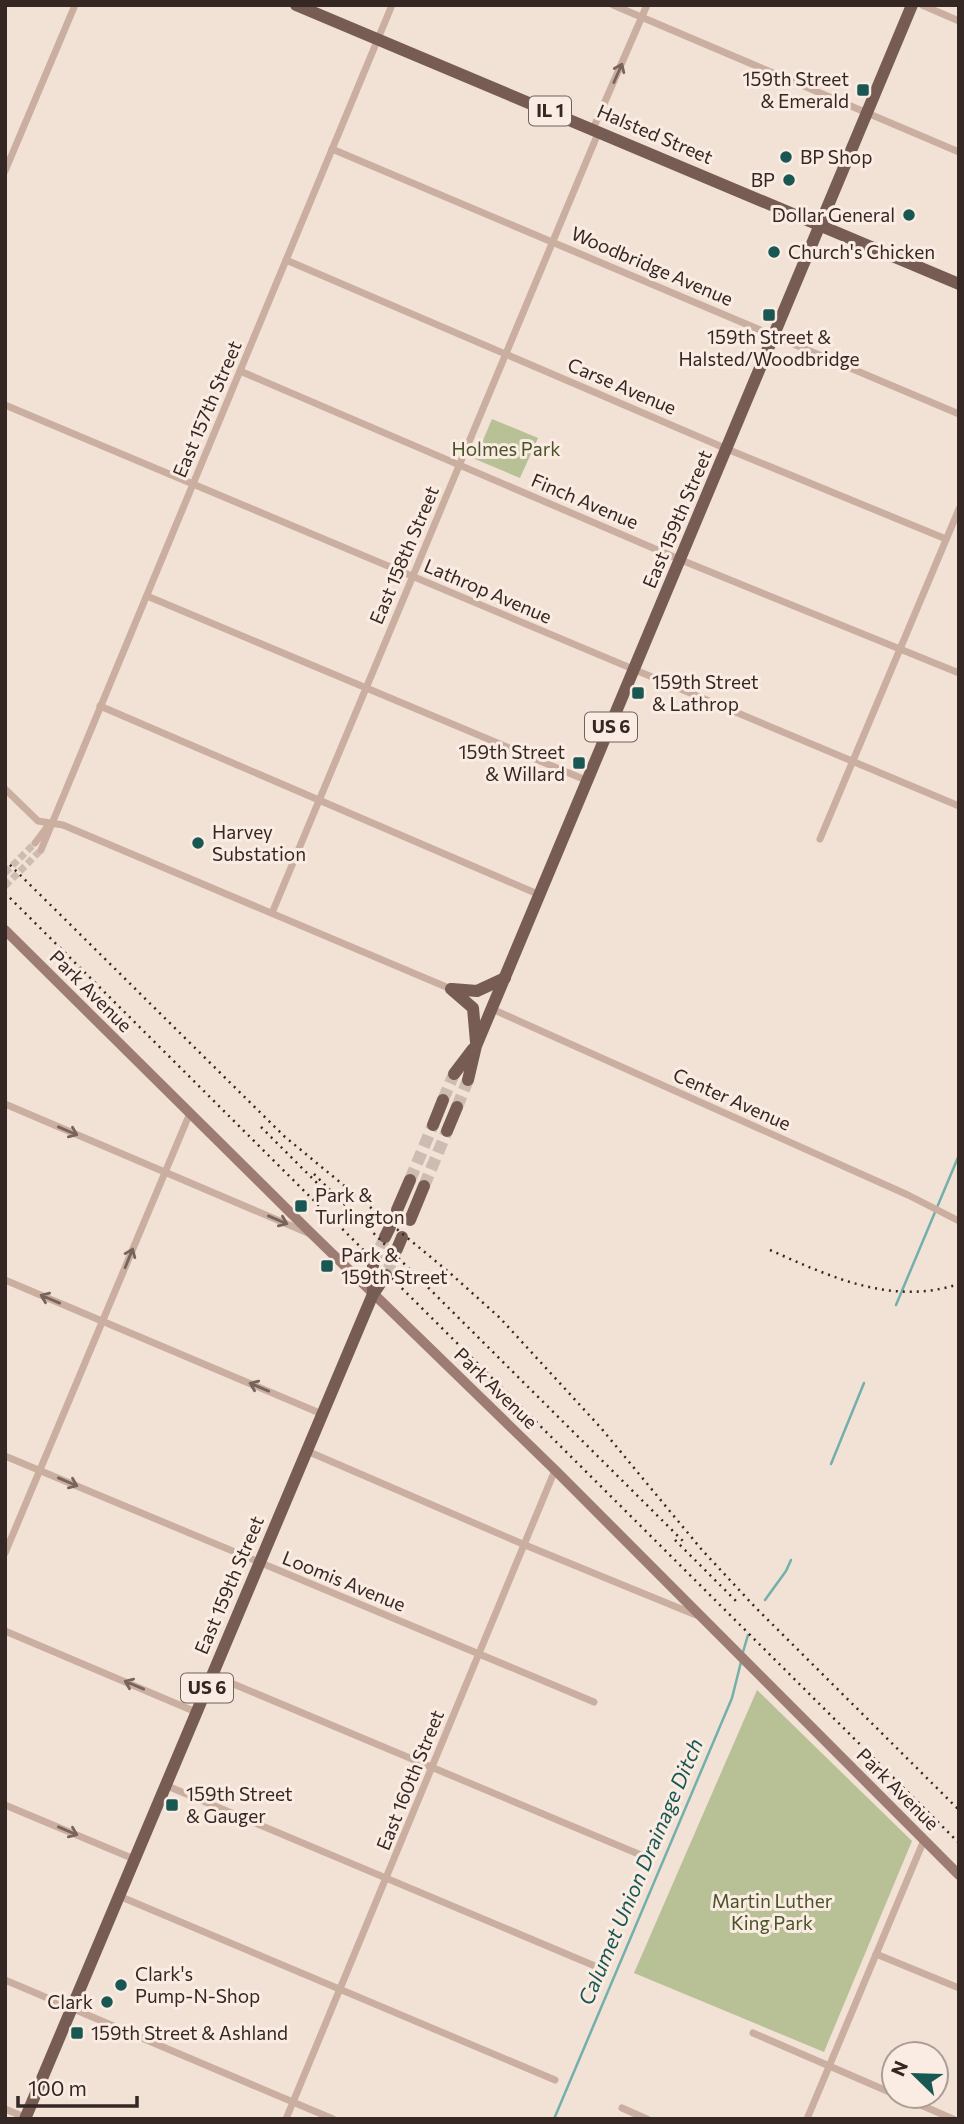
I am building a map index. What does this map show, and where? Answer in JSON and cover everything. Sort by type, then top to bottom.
[{"type":"main road","name":"Halsted Street","points":[[296,5],[959,284]]},
{"type":"main road","name":"East 159th Street","points":[[468,1080],[476,1045],[912,5]]},
{"type":"main road","points":[[451,989],[477,991],[505,978]]},
{"type":"main road","points":[[451,989],[473,1008],[476,1045]]},
{"type":"main road","name":"East 159th Street","points":[[454,1074],[476,1045]]},
{"type":"main road","points":[[433,1125],[443,1100]]},
{"type":"main road","points":[[447,1131],[457,1107]]},
{"type":"main road","points":[[397,1210],[410,1180]]},
{"type":"main road","points":[[410,1220],[424,1186]]},
{"type":"main road","name":"East 159th Street","points":[[373,1264],[373,1294]]},
{"type":"main road","name":"East 159th Street","points":[[72,2008],[322,1413],[373,1294],[386,1275]]},
{"type":"main road","name":"US 6","points":[[26,2118],[72,2008]]},
{"type":"street","points":[[5,171],[75,5]]},
{"type":"street","name":"East 157th Street","points":[[41,850],[392,5]]},
{"type":"street","points":[[613,5],[959,152]]},
{"type":"street","name":"East 158th Street","points":[[272,913],[552,242],[647,5]]},
{"type":"street","points":[[922,5],[959,21]]},
{"type":"street","name":"Woodbridge Avenue","points":[[332,149],[959,414]]},
{"type":"street","name":"Carse Avenue","points":[[286,260],[727,449],[946,539]]},
{"type":"street","name":"Finch Avenue","points":[[240,371],[681,560],[959,673]]},
{"type":"street","name":"Lathrop Avenue","points":[[5,405],[959,806]]},
{"type":"street","points":[[820,839],[959,509]]},
{"type":"street","points":[[146,596],[588,781]]},
{"type":"street","points":[[100,706],[540,895]]},
{"type":"street","points":[[5,789],[38,821],[64,825],[451,989]]},
{"type":"street","name":"East 157th Street","points":[[34,843],[50,824]]},
{"type":"street","name":"Park Avenue","points":[[5,930],[555,1470],[959,1875]]},
{"type":"street","name":"Center Avenue","points":[[492,1009],[925,1203],[959,1221]]},
{"type":"street","points":[[5,1104],[312,1234]]},
{"type":"street","points":[[5,1553],[190,1113]]},
{"type":"street","points":[[5,1280],[322,1413]]},
{"type":"street","points":[[307,1451],[525,1545],[698,1615]]},
{"type":"street","name":"Loomis Avenue","points":[[5,1456],[594,1702]]},
{"type":"street","name":"East 160th Street","points":[[286,2119],[555,1470]]},
{"type":"street","points":[[5,1631],[197,1712]]},
{"type":"street","points":[[212,1675],[648,1858]]},
{"type":"street","points":[[165,1785],[601,1969]]},
{"type":"street","points":[[5,1805],[134,1859]]},
{"type":"street","points":[[807,2119],[924,1840]]},
{"type":"street","points":[[119,1896],[555,2080]]},
{"type":"street","points":[[876,1954],[959,1988]]},
{"type":"street","points":[[5,1980],[333,2119]]},
{"type":"street","points":[[752,2033],[880,2088]]},
{"type":"street","points":[[622,2108],[647,2119]]},
{"type":"street","points":[[5,2109],[26,2118]]},
{"type":"street","points":[[932,2110],[953,2119]]},
{"type":"green space","name":"Holmes Park","points":[[492,419],[538,438],[520,478],[475,459]]},
{"type":"green space","name":"Martin Luther King Park","points":[[757,1690],[912,1841],[824,2052],[634,1973]]},
{"type":"waterway","name":"Calumet Union Drainage Ditch","points":[[896,1305],[959,1155]]},
{"type":"waterway","name":"Calumet Union Drainage Ditch","points":[[831,1464],[864,1383]]},
{"type":"waterway","name":"Calumet Union Drainage Ditch","points":[[765,1600],[791,1560]]},
{"type":"waterway","name":"Calumet Union Drainage Ditch","points":[[743,1652],[748,1635]]},
{"type":"waterway","name":"Calumet Union Drainage Ditch","points":[[554,2119],[732,1698],[741,1662]]},
{"type":"tunnel","points":[[5,873],[35,843]]},
{"type":"tunnel","points":[[5,886],[41,850]]},
{"type":"tunnel","points":[[443,1100],[454,1074]]},
{"type":"tunnel","points":[[457,1107],[468,1080]]},
{"type":"tunnel","points":[[410,1180],[433,1125]]},
{"type":"tunnel","points":[[424,1186],[447,1131]]},
{"type":"tunnel","points":[[373,1264],[385,1237]]},
{"type":"tunnel","points":[[386,1275],[397,1249]]},
{"type":"railway","points":[[5,860],[284,1136],[450,1273],[500,1318],[601,1428],[702,1550],[755,1607],[959,1810]]},
{"type":"railway","points":[[5,893],[959,1843]]},
{"type":"railway","points":[[261,1127],[318,1184]]},
{"type":"railway","points":[[314,1174],[686,1544]]},
{"type":"railway","points":[[770,1250],[839,1278],[886,1290],[910,1292],[959,1284]]},
{"type":"railway","points":[[675,1540],[737,1602]]},
{"type":"place","name":"159th Street & Emerald","points":[[863,90]]},
{"type":"place","name":"BP Shop","points":[[786,157]]},
{"type":"place","name":"BP","points":[[789,180]]},
{"type":"place","name":"Dollar General","points":[[909,215]]},
{"type":"place","name":"Church's Chicken","points":[[774,252]]},
{"type":"place","name":"159th Street & Halsted/Woodbridge","points":[[769,315]]},
{"type":"place","name":"159th Street & Lathrop","points":[[638,693]]},
{"type":"place","name":"159th Street & Willard","points":[[579,763]]},
{"type":"place","name":"Harvey Substation","points":[[198,843]]},
{"type":"place","name":"Park & Turlington","points":[[301,1206]]},
{"type":"place","name":"Park & 159th Street","points":[[327,1266]]},
{"type":"place","name":"159th Street & Gauger","points":[[172,1805]]},
{"type":"place","name":"Clark's Pump-N-Shop","points":[[121,1985]]},
{"type":"place","name":"Clark","points":[[107,2002]]},
{"type":"place","name":"159th Street & Ashland","points":[[77,2033]]}]
